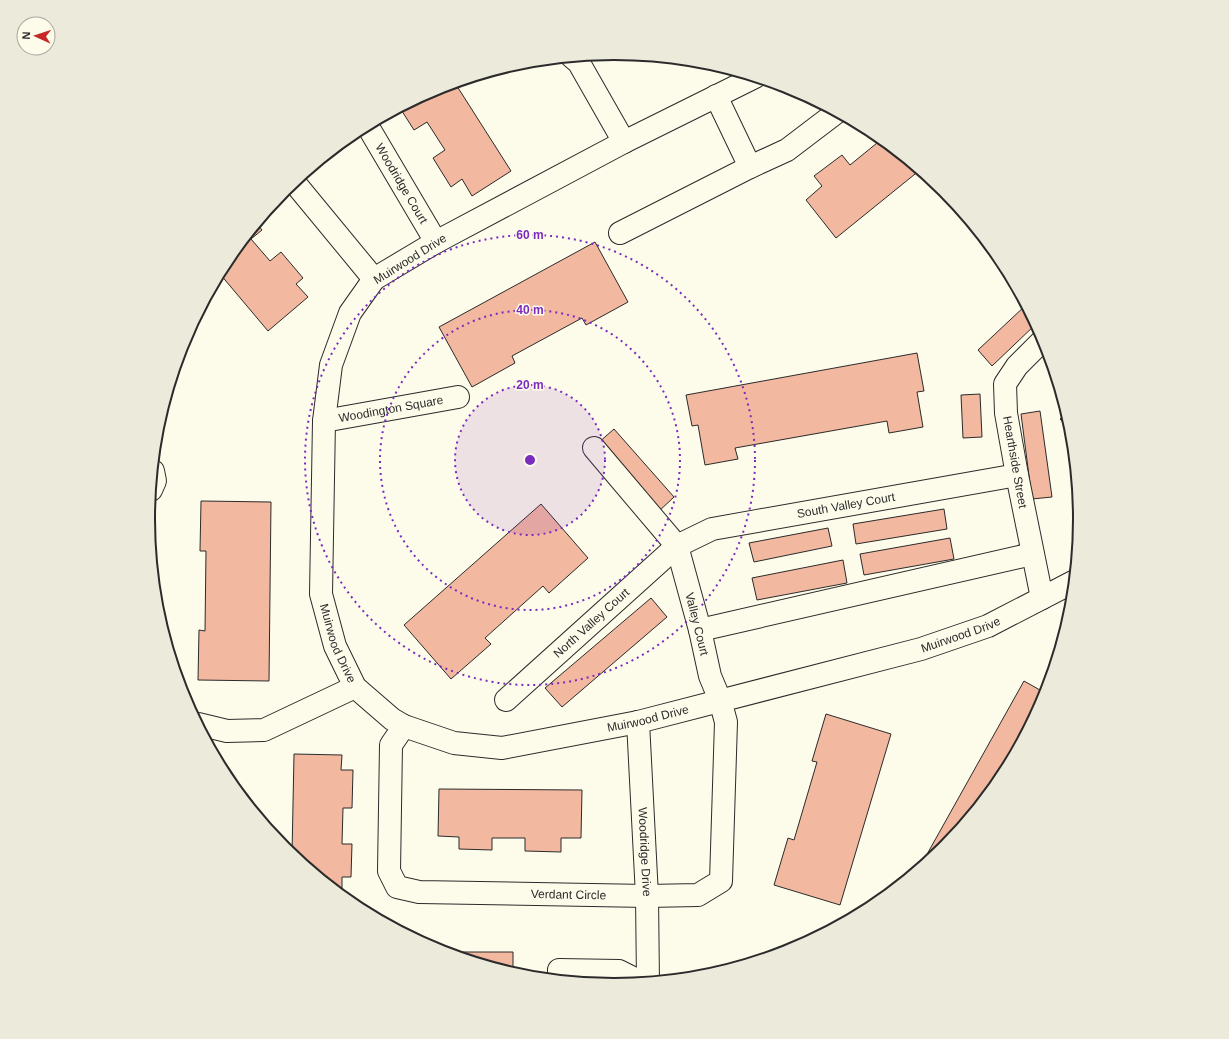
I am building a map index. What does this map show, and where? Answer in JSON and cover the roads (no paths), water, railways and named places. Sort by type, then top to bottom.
[{"type":"street","points":[[577,62],[624,142]]},
{"type":"street","name":"Muirwood Drive","points":[[748,80],[624,142],[436,242],[374,279],[350,313],[331,365],[324,421],[321,594],[335,646],[355,687],[392,719],[404,726],[454,743],[502,748],[638,722],[921,649],[988,626],[1069,584]]},
{"type":"street","points":[[716,96],[750,167]]},
{"type":"street","points":[[620,233],[750,167],[787,150],[833,116]]},
{"type":"street","name":"Woodridge Court","points":[[370,131],[436,242]]},
{"type":"street","points":[[298,187],[374,279]]},
{"type":"street","name":"Hearthside Street","points":[[1039,344],[1017,366],[1005,384],[1006,413],[1032,554],[1042,598]]},
{"type":"street","name":"Woodington Square","points":[[324,421],[458,397]]},
{"type":"street","points":[[594,448],[678,546]]},
{"type":"street","name":"South Valley Court","points":[[678,546],[712,529],[1017,475]]},
{"type":"street","name":"Valley Court","points":[[678,546],[700,630],[710,676],[720,700]]},
{"type":"street","name":"North Valley Court","points":[[506,700],[678,546]]},
{"type":"street","points":[[700,630],[1032,554]]},
{"type":"street","points":[[203,725],[227,731],[264,730],[355,687]]},
{"type":"street","name":"Verdant Circle","points":[[404,726],[391,745],[389,871],[397,886],[419,892],[648,896],[698,894],[721,881],[726,722],[720,700]]},
{"type":"street","name":"Woodridge Drive","points":[[638,722],[648,896],[648,978]]},
{"type":"street","points":[[559,975],[559,970],[619,971],[634,978]]}]
